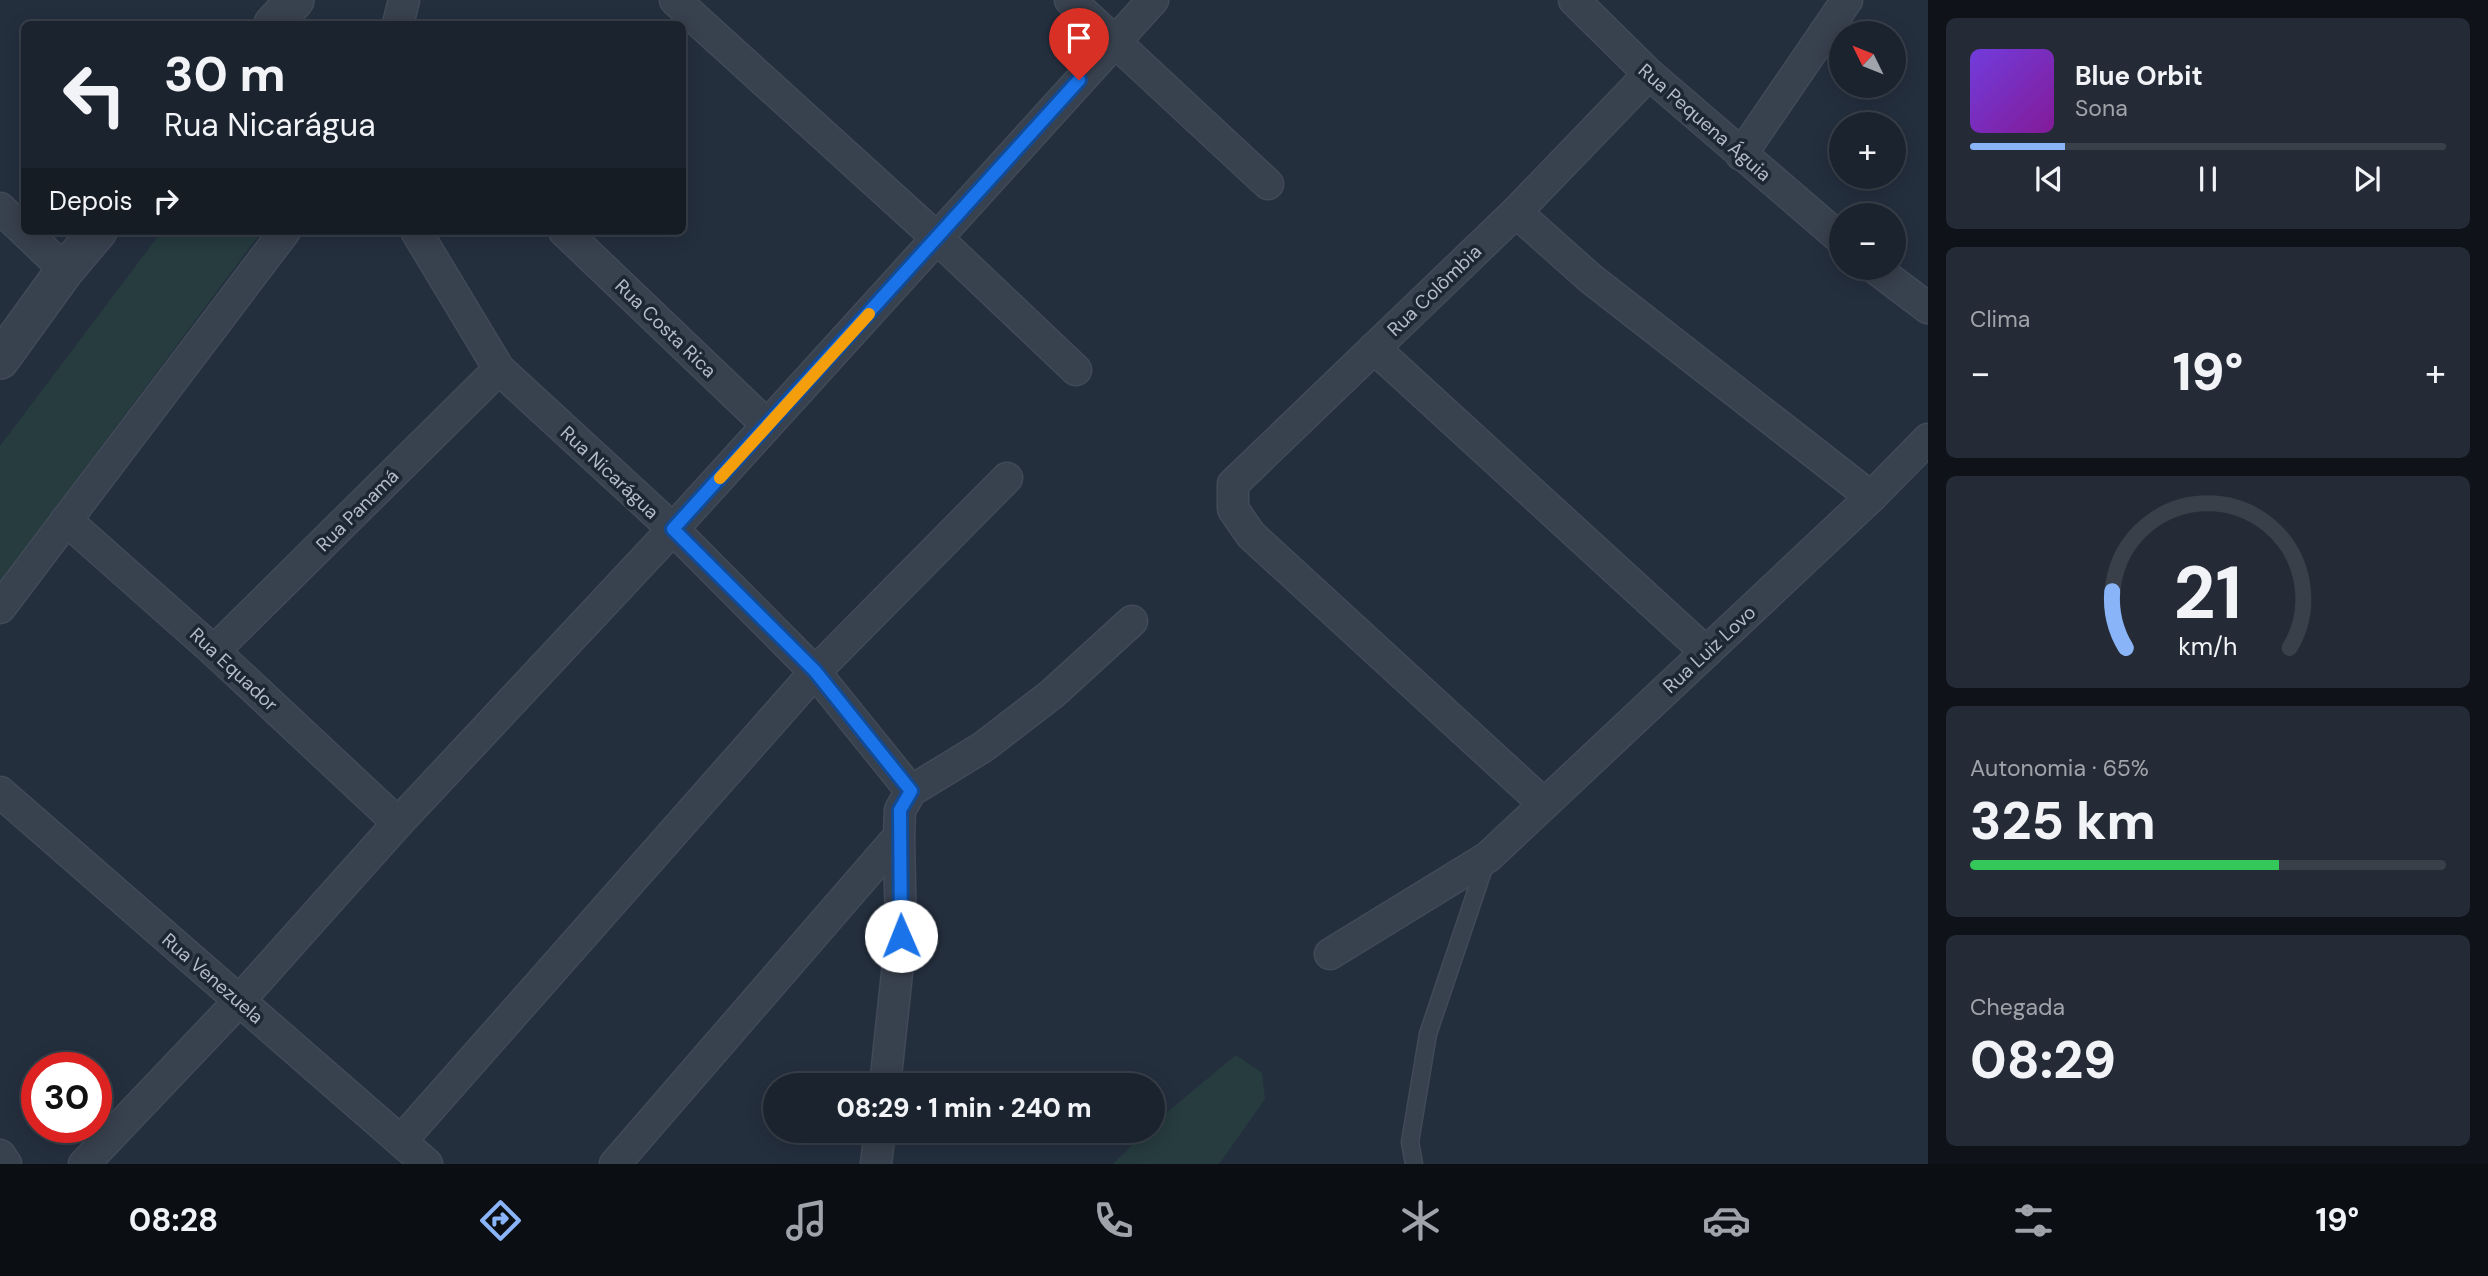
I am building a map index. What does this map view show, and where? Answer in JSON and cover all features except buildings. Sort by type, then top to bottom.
[{"type":"street","points":[[276,21],[295,0]]},
{"type":"street","points":[[399,21],[404,0]]},
{"type":"street","points":[[675,0],[938,239],[1076,370]]},
{"type":"street","points":[[1069,0],[1268,184]]},
{"type":"street","points":[[84,1164],[239,1001],[398,822],[673,529],[1153,0]]},
{"type":"street","name":"Rua Pequena Águia","points":[[1574,0],[1649,74],[1829,229]]},
{"type":"street","points":[[1741,155],[1847,0]]},
{"type":"street","name":"Rua Colômbia","points":[[1544,804],[1251,536],[1233,509],[1233,484],[1516,212],[1649,74]]},
{"type":"street","points":[[0,208],[21,228]]},
{"type":"street","points":[[1516,212],[1590,278],[1871,497]]},
{"type":"street","points":[[28,235],[65,270]]},
{"type":"street","points":[[0,360],[65,270],[95,235]]},
{"type":"street","points":[[0,608],[282,235]]},
{"type":"street","name":"Rua Nicarágua","points":[[417,235],[499,369],[673,529],[815,671],[911,791]]},
{"type":"street","name":"Rua Costa Rica","points":[[569,235],[767,425]]},
{"type":"street","points":[[1891,280],[1928,308]]},
{"type":"street","points":[[1374,348],[1706,652]]},
{"type":"street","name":"Rua Panamá","points":[[214,651],[499,369]]},
{"type":"street","name":"Rua Luiz Lovo","points":[[1330,954],[1488,857],[1871,497],[1928,439]]},
{"type":"street","points":[[402,1140],[815,671],[1007,478]]},
{"type":"street","name":"Rua Equador","points":[[66,520],[214,651],[398,822]]},
{"type":"street","points":[[886,1073],[901,936],[900,810],[911,791],[983,747],[1052,694],[1132,621]]},
{"type":"street","name":"Rua Venezuela","points":[[0,792],[427,1164]]},
{"type":"street","points":[[615,1164],[899,836]]},
{"type":"street","points":[[876,1164],[878,1143]]},
{"type":"street","points":[[0,1155],[6,1164]]},
{"type":"lane","points":[[1414,1164],[1410,1142],[1428,1034],[1488,857]]},
{"type":"green space","points":[[159,235],[259,235],[0,582],[0,446]]},
{"type":"green space","points":[[1236,1055],[1262,1073],[1265,1099],[1219,1164],[1113,1164],[1134,1143],[1165,1143],[1165,1114]]},
{"type":"slow traffic","points":[[720,478],[869,314]]},
{"type":"route","points":[[901,936],[900,810],[911,791],[815,671],[673,529],[1079,80]]}]
